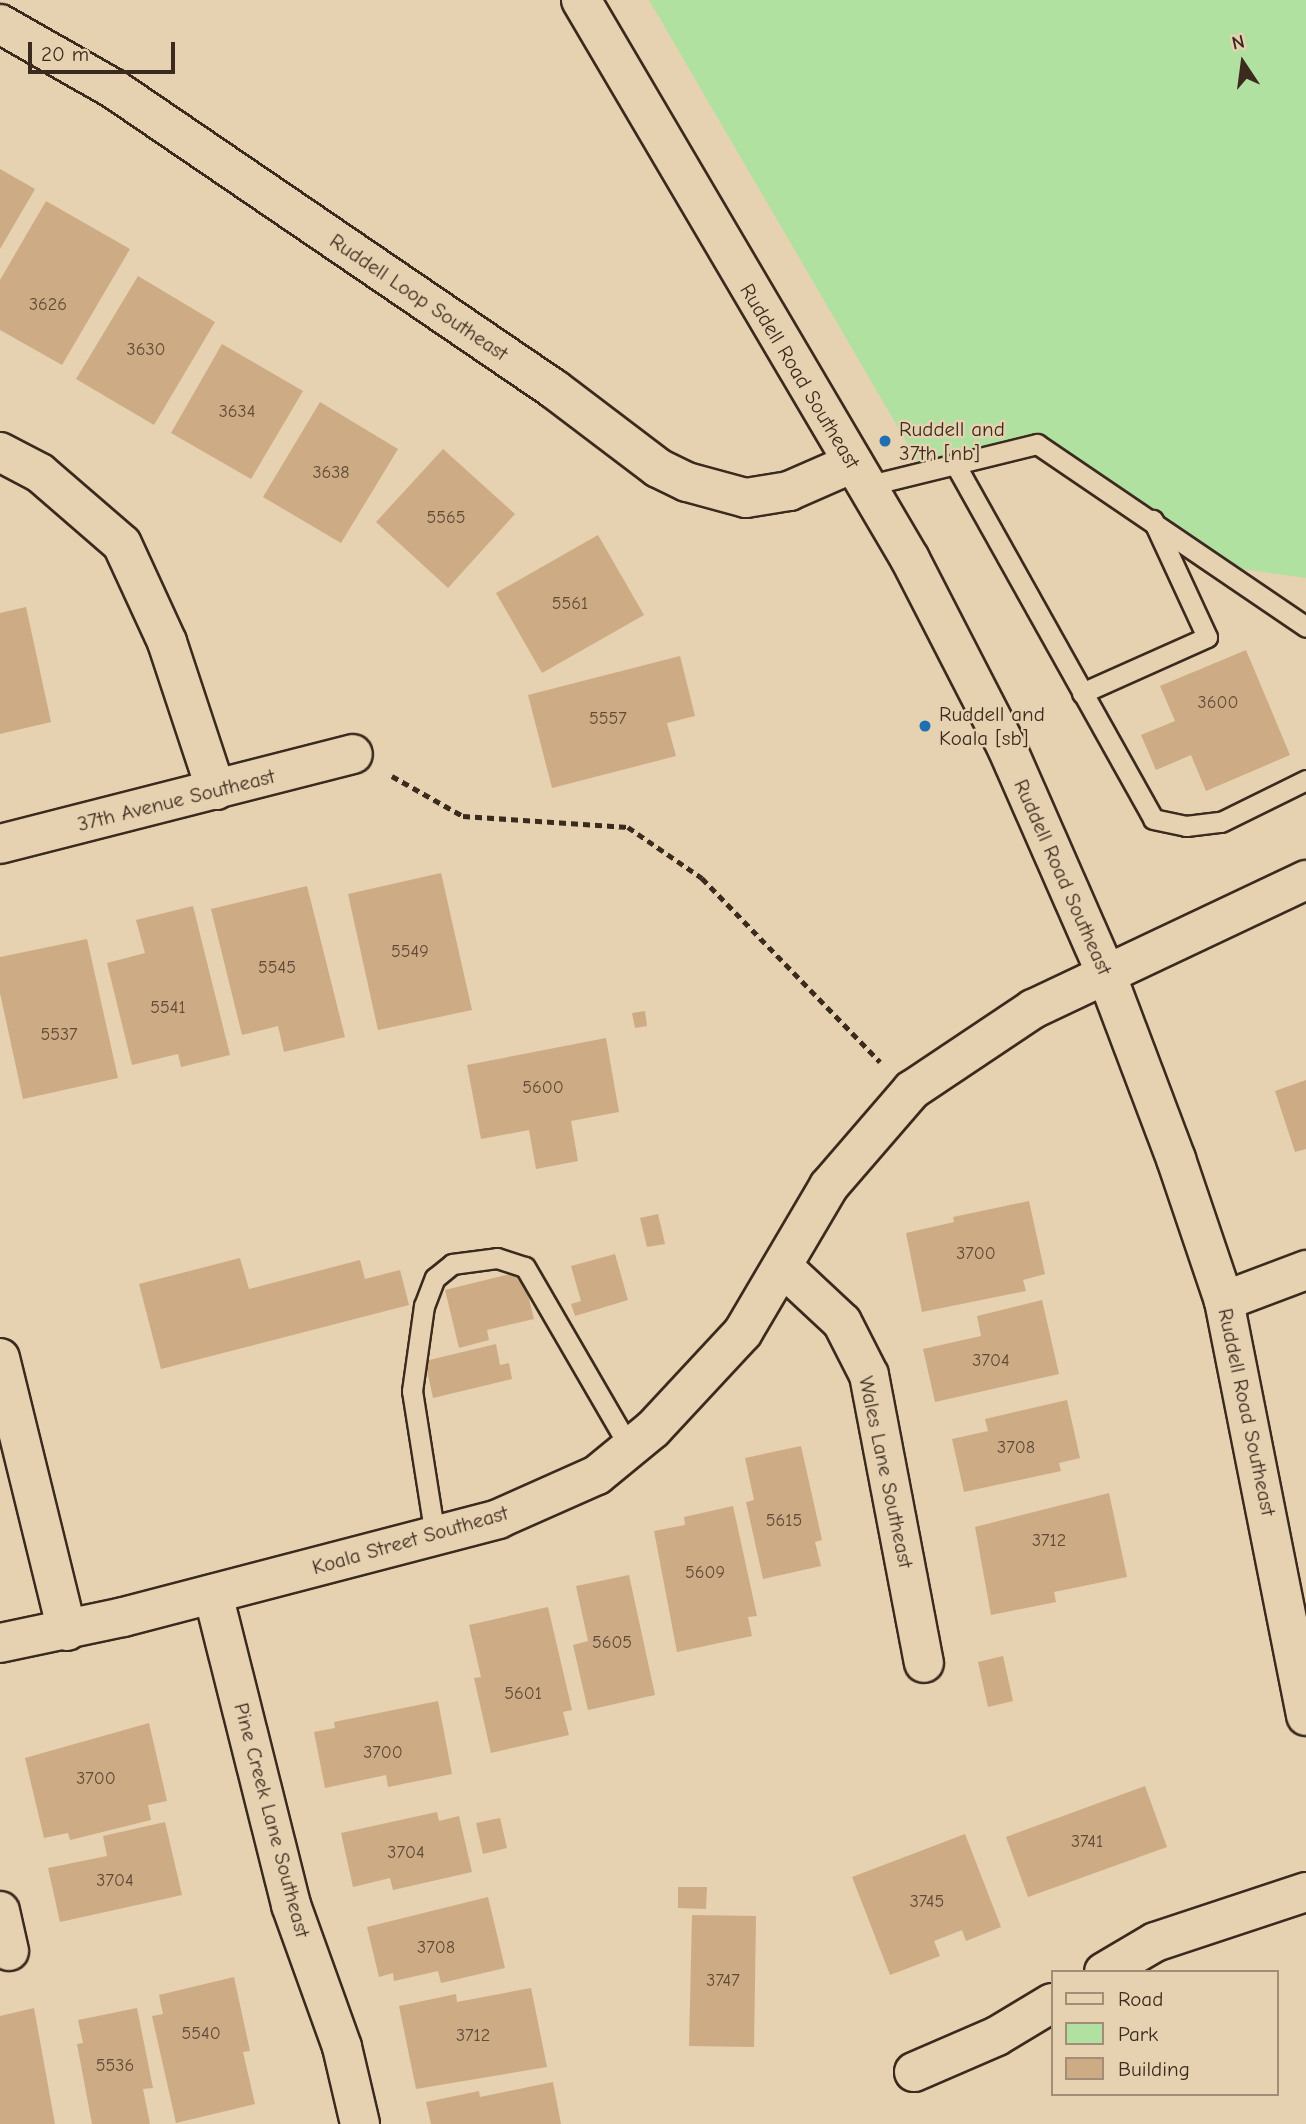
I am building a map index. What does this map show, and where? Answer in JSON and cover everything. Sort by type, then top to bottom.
[{"type":"street","name":"Ruddell Road Southeast","points":[[581,0],[910,559],[1007,748],[1105,971],[1177,1158],[1224,1301],[1306,1716]]},
{"type":"street","name":"Ruddell Loop Southeast","points":[[0,24],[114,89],[554,388],[658,468],[687,482],[746,498],[860,475]]},
{"type":"street","points":[[0,452],[40,473],[122,544],[167,642],[216,790]]},
{"type":"street","name":"37th Avenue Southeast","points":[[0,844],[353,754]]},
{"type":"street","name":"Koala Street Southeast","points":[[0,1643],[67,1630],[213,1594],[498,1519],[584,1481],[630,1448],[743,1332],[784,1268],[829,1186],[912,1090],[1033,1009],[1105,971],[1306,880]]},
{"type":"street","name":"Wales Lane Southeast","points":[[784,1268],[842,1322],[869,1375],[924,1664]]},
{"type":"street","points":[[1224,1301],[1306,1270]]},
{"type":"street","points":[[0,1359],[67,1630]]},
{"type":"street","name":"Pine Creek Lane Southeast","points":[[213,1594],[291,1905],[342,2047],[360,2124]]},
{"type":"street","points":[[1107,1970],[1155,1942],[1306,1892]]},
{"type":"street","points":[[0,1911],[9,1951]]},
{"type":"street","points":[[914,2072],[997,2036],[1050,2004]]},
{"type":"lane","points":[[860,475],[955,464],[1037,444],[1153,519],[1306,627]]},
{"type":"lane","points":[[955,464],[1153,819],[1186,826],[1220,822],[1306,779]]},
{"type":"lane","points":[[1082,693],[1206,637],[1153,519]]},
{"type":"lane","points":[[435,1535],[412,1391],[424,1306],[435,1278],[452,1264],[497,1258],[525,1267],[630,1448]]},
{"type":"path","points":[[353,754],[463,816],[628,827],[702,878],[868,1052],[912,1090]]},
{"type":"green space","points":[[649,0],[1306,0],[1306,578],[1219,566],[1037,444],[924,472]]},
{"type":"building","points":[[0,169],[35,189],[0,249]]},
{"type":"building","points":[[46,201],[130,249],[62,365],[0,330],[0,280]]},
{"type":"building","points":[[138,276],[215,322],[154,425],[76,379]]},
{"type":"building","points":[[222,344],[303,391],[251,479],[171,433]]},
{"type":"building","points":[[320,402],[398,449],[341,543],[263,497]]},
{"type":"building","points":[[443,449],[515,514],[448,588],[376,522]]},
{"type":"building","points":[[598,535],[644,615],[542,673],[496,593]]},
{"type":"building","points":[[26,607],[51,722],[0,734],[0,613]]},
{"type":"building","points":[[1246,650],[1290,755],[1206,791],[1191,755],[1156,770],[1141,735],[1175,721],[1160,686]]},
{"type":"building","points":[[680,656],[695,716],[667,723],[676,756],[552,788],[528,695]]},
{"type":"building","points":[[441,873],[472,1010],[378,1030],[348,894]]},
{"type":"building","points":[[307,886],[345,1037],[284,1052],[278,1026],[242,1035],[211,909]]},
{"type":"building","points":[[193,906],[230,1055],[181,1067],[178,1054],[132,1065],[107,963],[145,953],[136,920]]},
{"type":"building","points":[[87,939],[118,1078],[23,1099],[0,993],[0,957]]},
{"type":"building","points":[[645,1011],[647,1026],[635,1028],[632,1013]]},
{"type":"building","points":[[606,1038],[619,1112],[571,1121],[578,1161],[536,1169],[529,1130],[481,1139],[467,1065]]},
{"type":"building","points":[[1306,1080],[1306,1149],[1295,1152],[1275,1091]]},
{"type":"building","points":[[1029,1201],[1045,1274],[1023,1280],[1026,1291],[922,1312],[906,1233],[954,1222],[953,1217]]},
{"type":"building","points":[[658,1214],[665,1244],[647,1247],[640,1218]]},
{"type":"building","points":[[615,1254],[628,1300],[575,1316],[571,1304],[581,1301],[571,1266]]},
{"type":"building","points":[[240,1258],[249,1289],[360,1260],[365,1279],[400,1270],[409,1305],[161,1369],[139,1284]]},
{"type":"building","points":[[522,1271],[534,1319],[487,1330],[489,1340],[459,1348],[445,1290]]},
{"type":"building","points":[[1042,1300],[1059,1374],[935,1402],[923,1349],[981,1336],[977,1316]]},
{"type":"building","points":[[496,1344],[500,1365],[509,1363],[512,1379],[433,1398],[425,1361]]},
{"type":"building","points":[[1067,1400],[1080,1458],[1059,1463],[1061,1471],[964,1492],[952,1439],[988,1431],[985,1419]]},
{"type":"building","points":[[801,1446],[822,1540],[815,1542],[821,1566],[763,1579],[746,1502],[754,1500],[745,1458]]},
{"type":"building","points":[[1109,1493],[1127,1577],[1054,1592],[1056,1602],[991,1615],[975,1527]]},
{"type":"building","points":[[733,1506],[757,1616],[748,1617],[752,1636],[677,1652],[654,1531],[685,1525],[684,1517]]},
{"type":"building","points":[[629,1575],[655,1695],[588,1710],[573,1645],[588,1641],[576,1586]]},
{"type":"building","points":[[548,1607],[572,1710],[563,1712],[569,1735],[491,1753],[474,1678],[481,1677],[469,1625]]},
{"type":"building","points":[[1003,1656],[1013,1701],[988,1707],[978,1662]]},
{"type":"building","points":[[438,1701],[452,1774],[388,1787],[386,1775],[325,1788],[314,1732],[335,1728],[334,1722]]},
{"type":"building","points":[[149,1723],[167,1801],[148,1805],[151,1820],[70,1840],[68,1833],[44,1838],[25,1758]]},
{"type":"building","points":[[1145,1786],[1167,1847],[1028,1897],[1006,1837]]},
{"type":"building","points":[[437,1812],[439,1821],[459,1816],[472,1872],[393,1890],[390,1878],[353,1887],[341,1833]]},
{"type":"building","points":[[500,1818],[507,1848],[483,1854],[476,1823]]},
{"type":"building","points":[[165,1822],[182,1895],[60,1922],[48,1868],[107,1856],[103,1836]]},
{"type":"building","points":[[965,1834],[1001,1927],[966,1941],[962,1930],[934,1941],[940,1956],[890,1975],[852,1877]]},
{"type":"building","points":[[678,1887],[707,1887],[706,1909],[678,1908]]},
{"type":"building","points":[[488,1897],[505,1968],[441,1983],[438,1971],[394,1981],[393,1973],[379,1977],[367,1927]]},
{"type":"building","points":[[692,1915],[756,1916],[754,2047],[689,2046]]},
{"type":"building","points":[[234,1977],[250,2051],[243,2052],[255,2104],[176,2123],[152,2016],[163,2014],[159,1995]]},
{"type":"building","points":[[531,1988],[547,2067],[416,2089],[399,2006],[456,1994],[457,2002]]},
{"type":"building","points":[[34,2008],[55,2124],[0,2124],[0,2016]]},
{"type":"building","points":[[137,2008],[153,2088],[143,2089],[150,2124],[92,2124],[77,2044],[83,2043],[78,2020]]},
{"type":"building","points":[[553,2082],[561,2124],[431,2124],[426,2102],[479,2091],[480,2097]]},
{"type":"place","name":"Ruddell and 37th [nb]","points":[[885,441]]},
{"type":"place","name":"Ruddell and Koala [sb]","points":[[925,726]]}]
